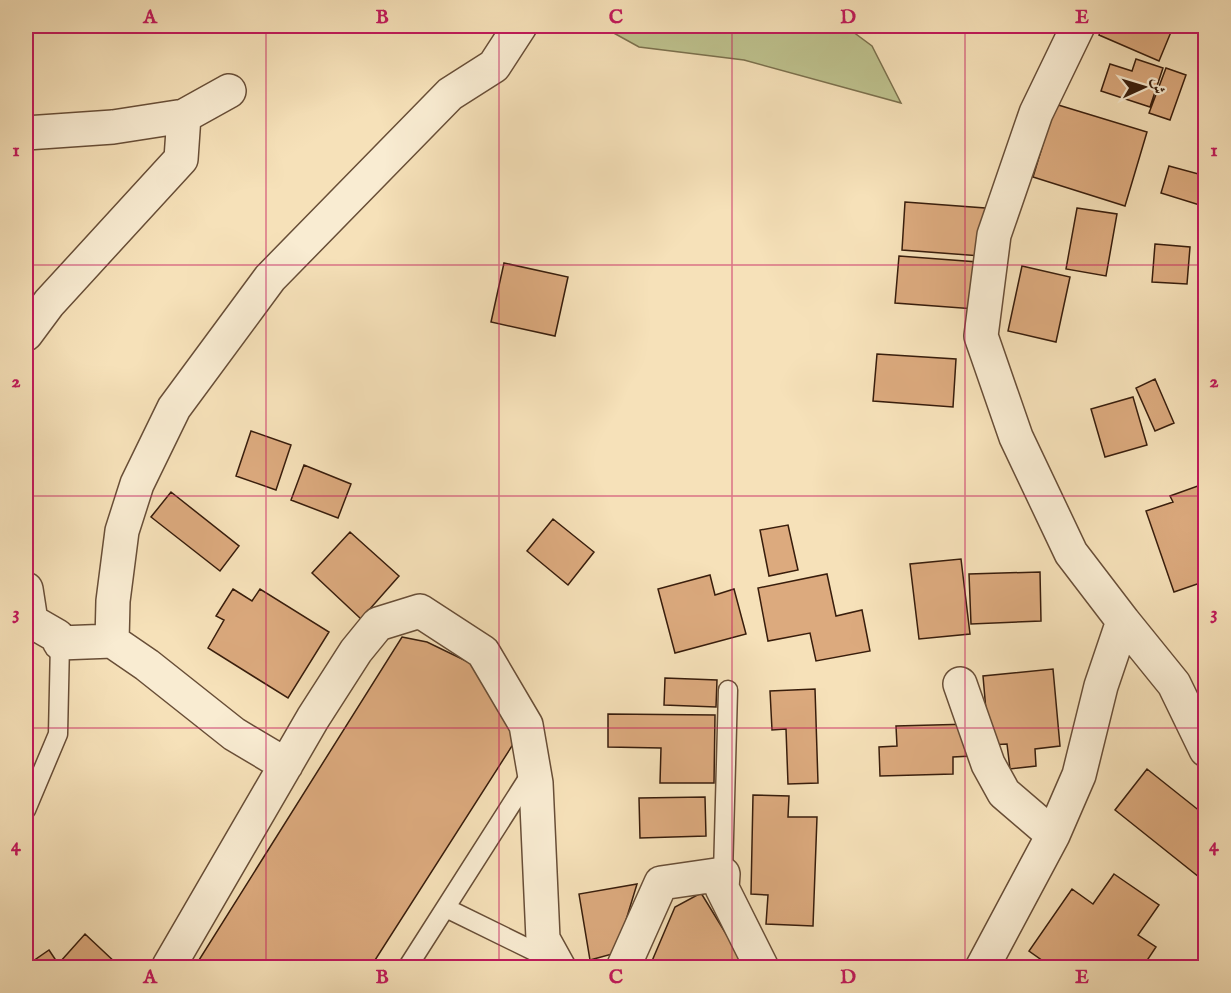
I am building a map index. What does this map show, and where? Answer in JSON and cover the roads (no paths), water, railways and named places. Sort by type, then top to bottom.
[{"type":"street","points":[[1078,26],[1036,113],[994,235],[981,336],[1016,437],[1071,553],[1174,684],[1206,750]]},
{"type":"street","points":[[112,641],[113,601],[122,531],[137,484],[174,408],[270,278],[450,94],[494,66],[520,27]]},
{"type":"street","points":[[26,133],[113,127],[184,116],[229,91]]},
{"type":"street","points":[[26,334],[49,303],[182,159],[184,116]]},
{"type":"street","points":[[26,589],[31,621],[57,636],[60,643],[112,641],[147,665],[234,734],[286,765]]},
{"type":"street","points":[[169,966],[286,765],[356,651],[378,624],[420,611],[483,652],[526,725],[534,769],[543,939],[557,964]]},
{"type":"street","points":[[982,968],[1053,835],[1079,775],[1101,686],[1123,621]]},
{"type":"street","points":[[960,684],[988,764],[1004,793],[1053,835]]},
{"type":"street","points":[[623,968],[662,883],[723,874],[722,888],[762,968]]},
{"type":"lane","points":[[26,810],[58,734],[60,643]]},
{"type":"lane","points":[[723,874],[728,690]]},
{"type":"lane","points":[[407,968],[534,769]]},
{"type":"lane","points":[[446,908],[557,964]]}]
